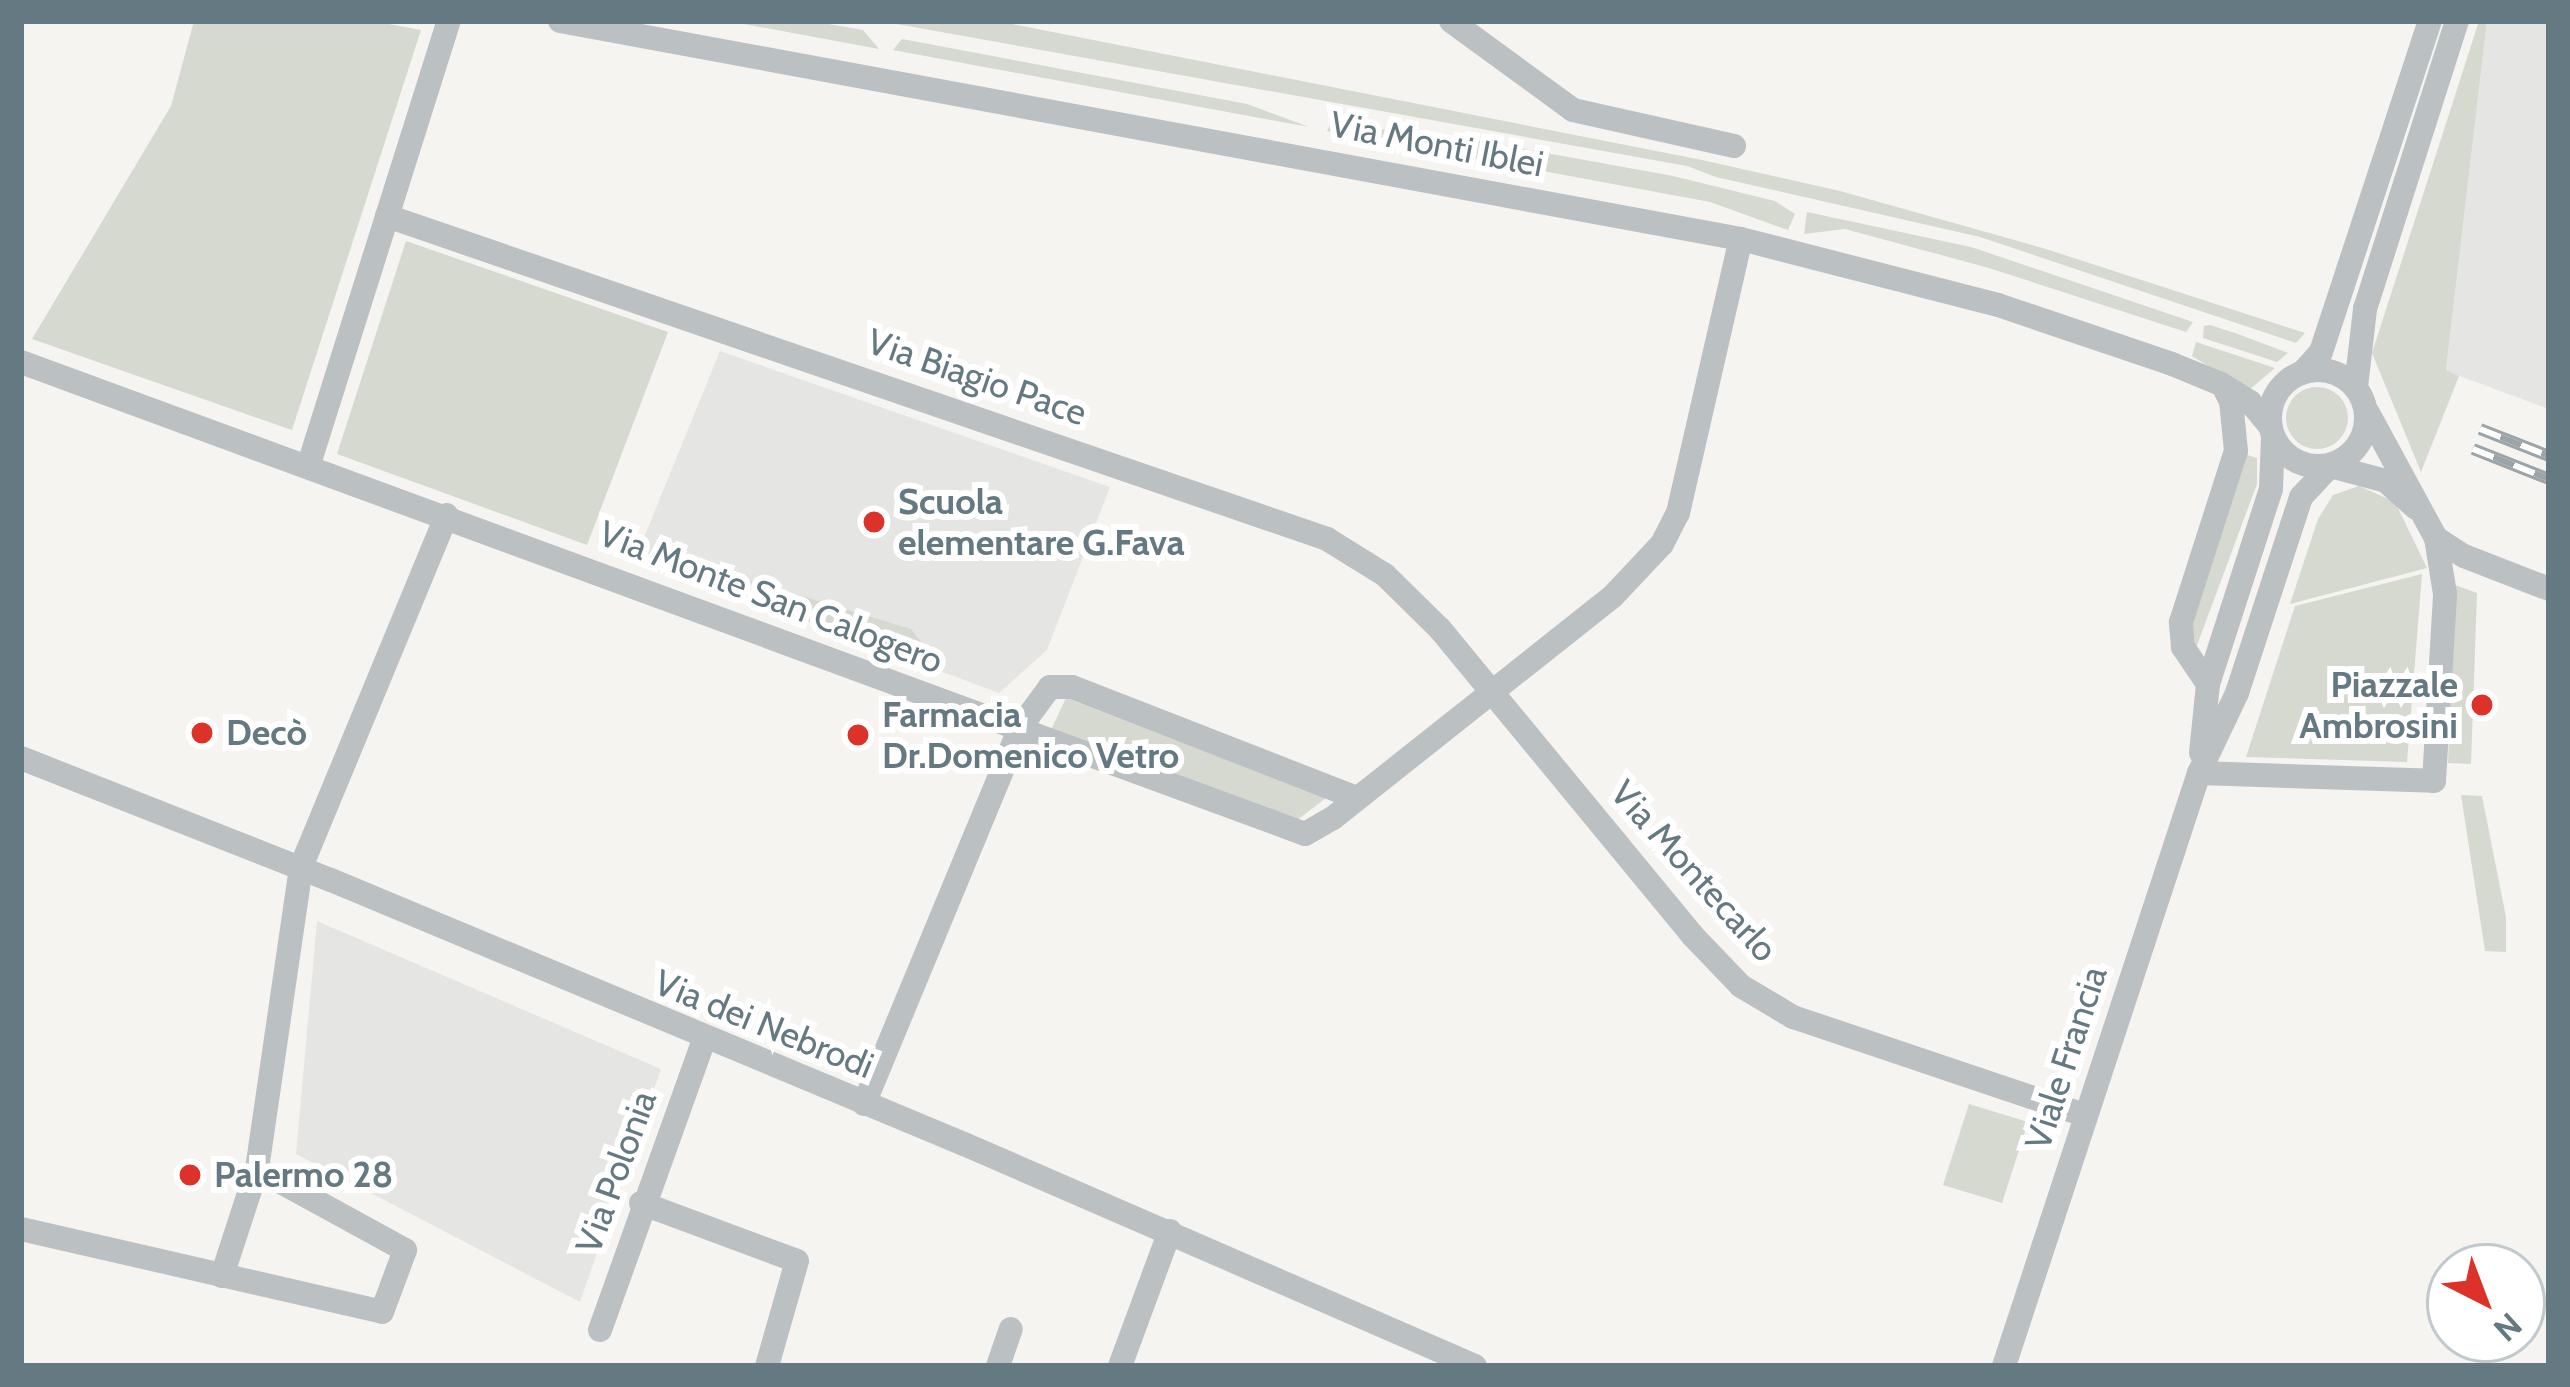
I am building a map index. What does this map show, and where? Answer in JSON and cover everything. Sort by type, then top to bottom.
[{"type":"street","points":[[309,464],[449,21]]},
{"type":"street","name":"Via Monti Iblei","points":[[560,21],[1741,239],[1997,305],[2221,384],[2250,403],[2272,431]]},
{"type":"street","points":[[1450,21],[1573,110],[1734,146]]},
{"type":"street","points":[[2416,508],[2386,481],[2296,462],[2272,431],[2280,388],[2320,352],[2430,21]]},
{"type":"street","points":[[2330,466],[2361,442],[2365,309],[2458,21]]},
{"type":"street","name":"Via Biagio Pace","points":[[387,216],[1294,524],[1384,574],[1493,691]]},
{"type":"street","name":"Via Monte San Calogero","points":[[21,362],[309,464],[1297,832],[1316,830],[1358,798],[1613,596],[1662,544],[1688,475],[1741,239]]},
{"type":"street","points":[[2302,373],[2326,370],[2361,397],[2436,538],[2464,556],[2549,589]]},
{"type":"street","points":[[2208,684],[2182,647],[2181,622],[2236,451],[2231,401],[2221,384]]},
{"type":"street","name":"Viale Francia","points":[[2199,773],[2208,684],[2271,489],[2272,431]]},
{"type":"street","name":"Viale Francia","points":[[2004,1366],[2199,773],[2236,693],[2301,497],[2330,466]]},
{"type":"street","points":[[222,1276],[257,1169],[301,867],[447,515]]},
{"type":"street","points":[[2199,773],[2434,781],[2445,594],[2436,538]]},
{"type":"street","points":[[864,1104],[1019,729],[1036,700],[1061,684],[1358,798]]},
{"type":"street","name":"Via Montecarlo","points":[[1493,691],[1693,936],[1742,986],[1792,1017],[2085,1114]]},
{"type":"street","name":"Via dei Nebrodi","points":[[21,758],[301,867],[1170,1232],[1475,1366]]},
{"type":"street","name":"Via Polonia","points":[[600,1330],[641,1203],[704,1039]]},
{"type":"street","points":[[21,1229],[382,1312],[405,1250],[257,1169]]},
{"type":"street","points":[[641,1203],[797,1261],[767,1366]]},
{"type":"street","points":[[1120,1366],[1170,1232]]},
{"type":"street","points":[[998,1366],[1011,1329]]},
{"type":"shaded area","points":[[194,21],[373,21],[421,30],[292,430],[32,339],[171,106]]},
{"type":"shaded area","points":[[728,21],[811,21],[863,30],[879,49]]},
{"type":"shaded area","points":[[880,21],[997,21],[1702,160],[1840,191],[2046,249],[2305,333],[2296,343],[1980,237],[1716,177],[1687,166]]},
{"type":"shaded area","points":[[2479,21],[2487,21],[2446,370],[2459,376],[2421,472],[2372,353]]},
{"type":"shaded area","points":[[2487,21],[2549,21],[2549,409],[2446,371]]},
{"type":"shaded area","points":[[902,39],[1247,104],[1309,127],[893,50]]},
{"type":"shaded area","points":[[1331,124],[1464,138],[1673,176],[1775,201],[1795,214],[1788,230],[1710,202],[1327,131]]},
{"type":"shaded area","points":[[1807,212],[1971,247],[2193,322],[2186,332],[1989,268],[1845,229],[1804,234]]},
{"type":"shaded area","points":[[406,241],[668,332],[587,545],[337,454]]},
{"type":"shaded area","points":[[2204,326],[2288,353],[2277,362],[2203,338]]},
{"type":"shaded area","points":[[2196,342],[2275,368],[2249,390],[2192,356]]},
{"type":"shaded area","name":"Scuola elementare G.Fava","points":[[720,351],[1110,487],[1047,650],[999,693],[636,557]]},
{"type":"shaded area","points":[[2317,387],[2339,396],[2348,418],[2339,440],[2317,449],[2295,440],[2286,418],[2295,396]]},
{"type":"shaded area","points":[[2244,454],[2257,458],[2257,484],[2196,648],[2190,615]]},
{"type":"shaded area","points":[[2359,486],[2395,502],[2427,568],[2290,604],[2318,519],[2333,495]]},
{"type":"shaded area","points":[[722,572],[911,629],[922,643],[917,662],[712,586]]},
{"type":"shaded area","points":[[2422,574],[2407,762],[2246,757],[2295,606]]},
{"type":"shaded area","points":[[2455,585],[2477,593],[2471,764],[2448,763]]},
{"type":"shaded area","points":[[1066,698],[1326,798],[1297,820],[1051,730]]},
{"type":"shaded area","points":[[2461,795],[2482,796],[2506,917],[2506,952],[2485,951]]},
{"type":"shaded area","points":[[317,921],[661,1069],[580,1302],[296,1154]]},
{"type":"shaded area","points":[[1969,1104],[2028,1122],[2002,1203],[1943,1185]]},
{"type":"railway","points":[[2480,429],[2549,456]]},
{"type":"railway","points":[[2473,449],[2549,479]]},
{"type":"place","name":"Scuola elementare G.Fava","points":[[874,522]]},
{"type":"place","name":"Piazzale Ambrosini","points":[[2482,705]]},
{"type":"place","name":"Decò","points":[[202,733]]},
{"type":"place","name":"Farmacia Dr.Domenico Vetro","points":[[858,735]]},
{"type":"place","name":"Palermo 28","points":[[190,1175]]}]
